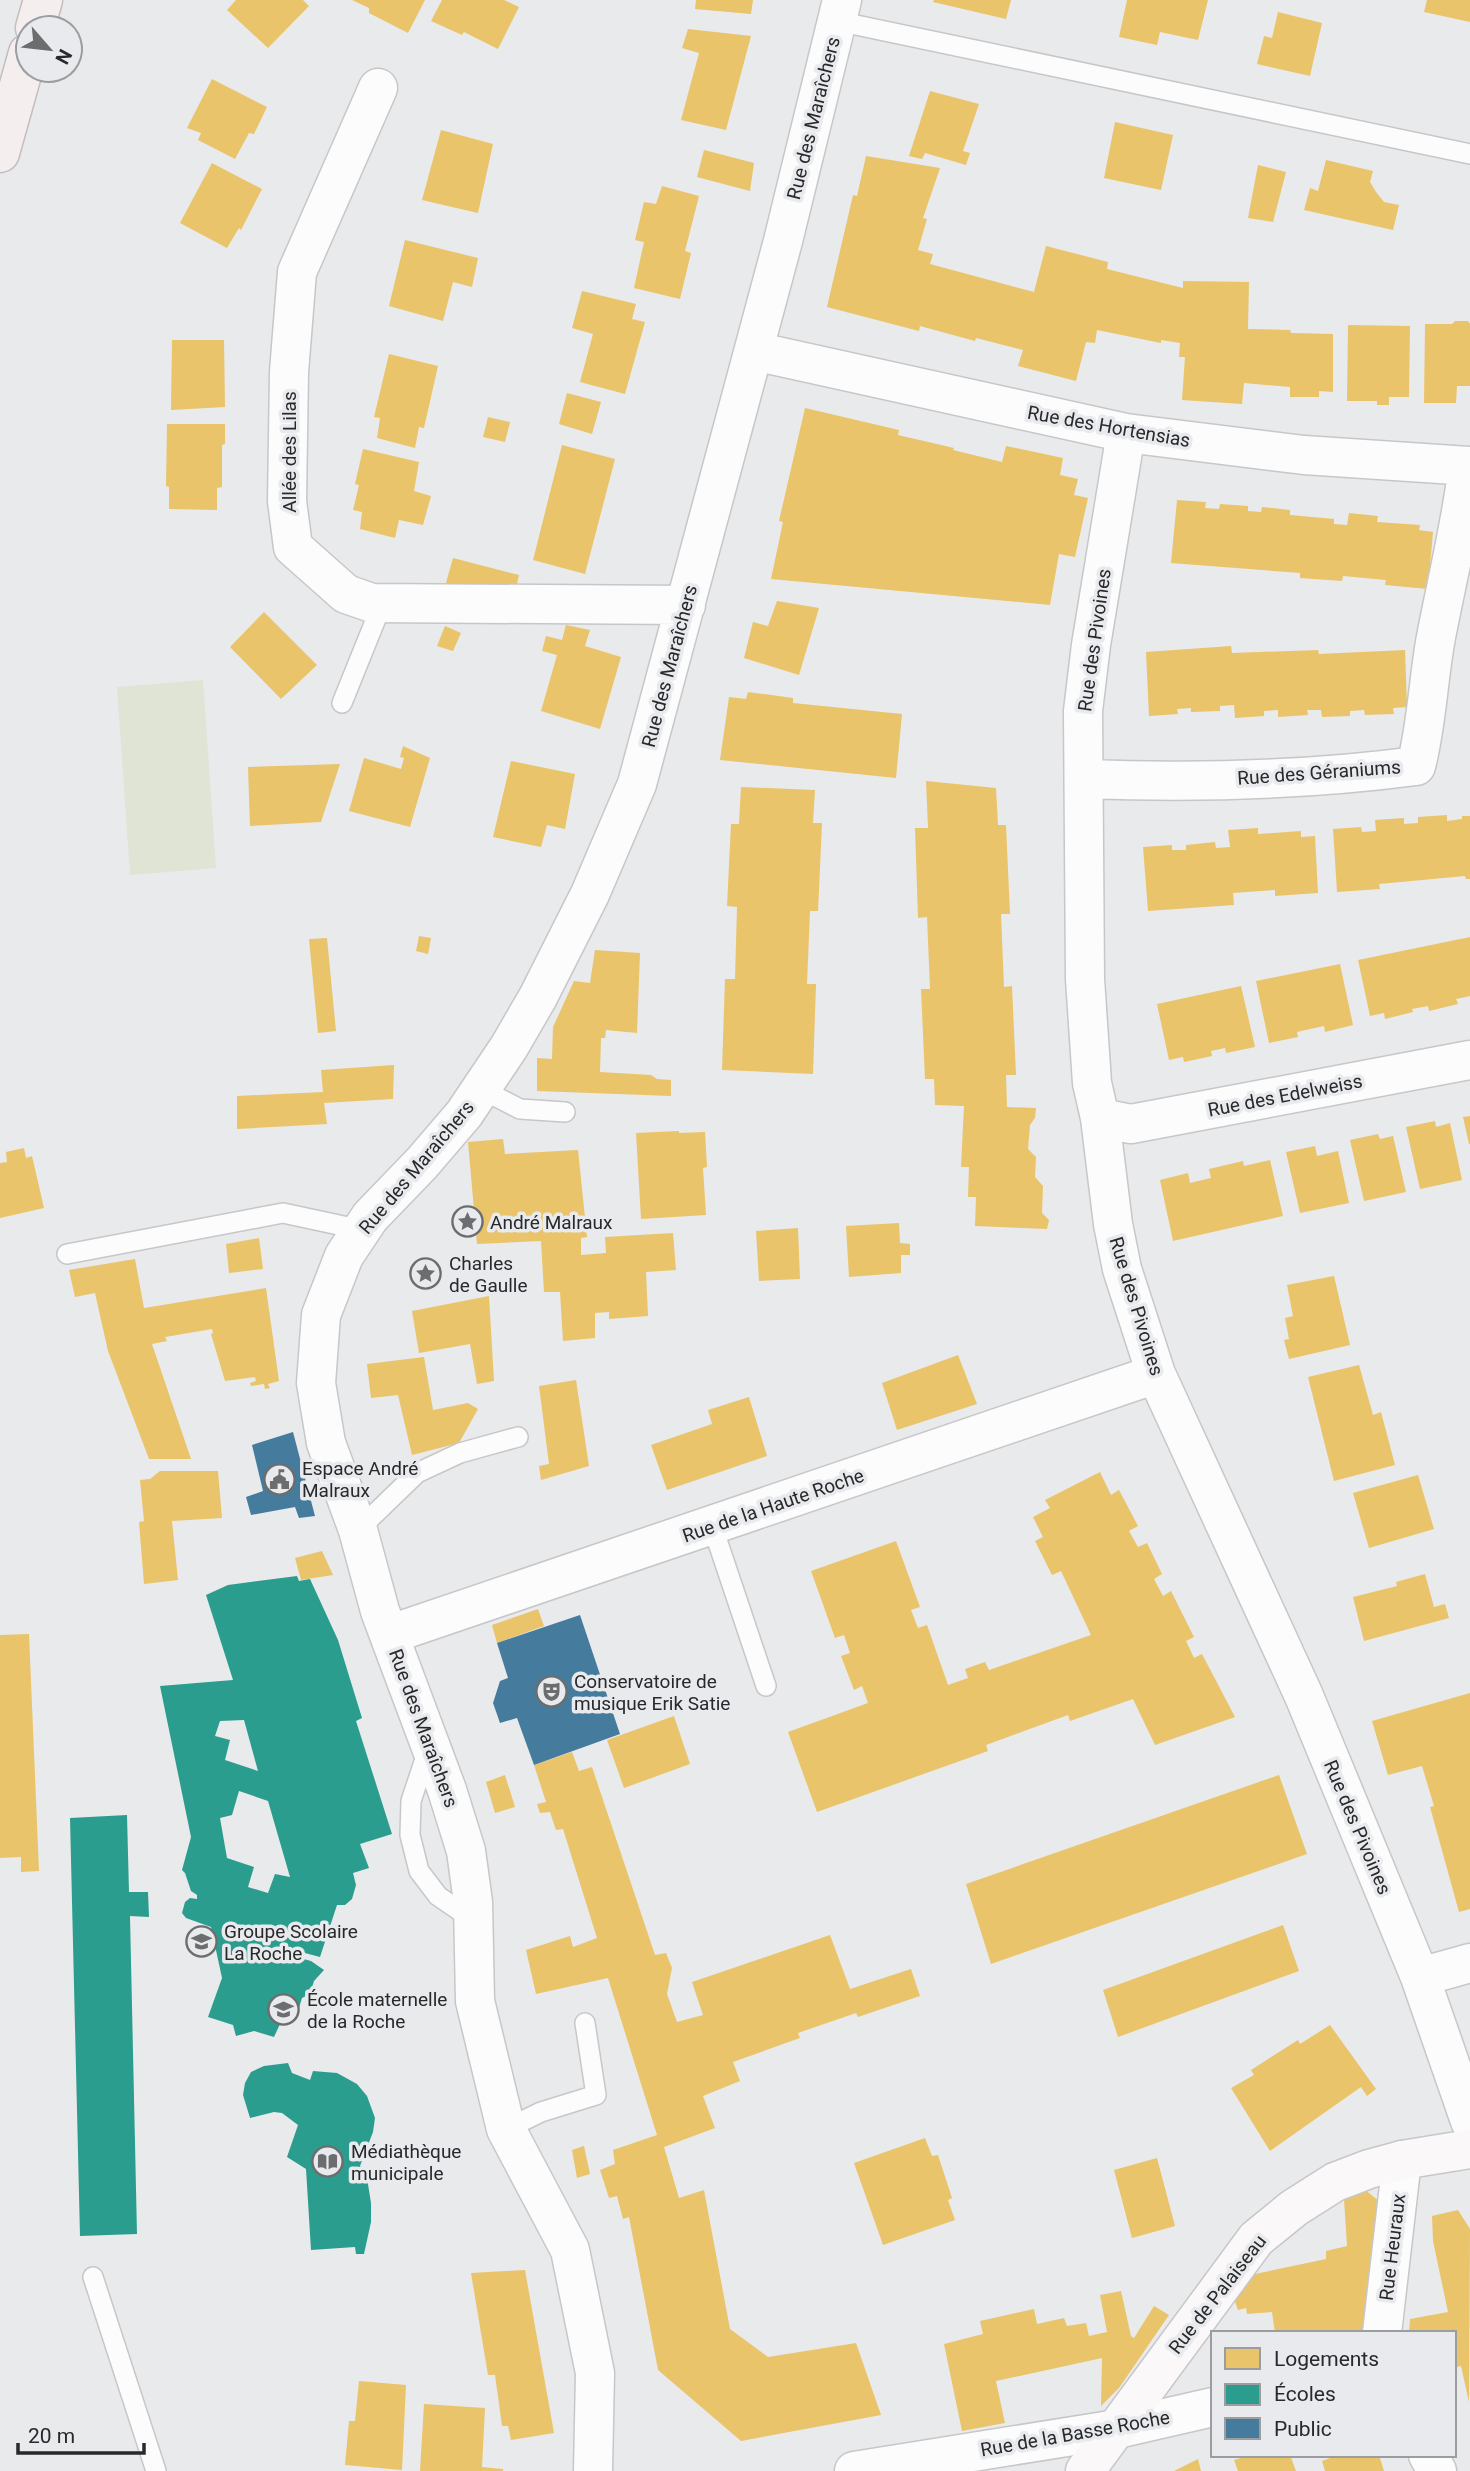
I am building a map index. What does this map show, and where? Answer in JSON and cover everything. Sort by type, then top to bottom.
[{"type":"highway","points":[[0,153],[19,84]]},
{"type":"street","name":"Rue des Maraîchers","points":[[593,2471],[595,2373],[570,2250],[506,2129],[475,2001],[473,1902],[466,1851],[447,1790],[391,1634],[380,1611],[358,1530],[326,1443],[316,1383],[321,1315],[344,1256],[370,1217],[464,1114],[538,998],[617,835],[638,784],[754,351],[840,10]]},
{"type":"street","name":"Allée des Lilas","points":[[379,88],[297,272],[289,372],[287,501],[293,547],[346,594],[372,603],[686,605]]},
{"type":"street","name":"Rue des Hortensias","points":[[754,351],[1126,433],[1304,455],[1469,466]]},
{"type":"street","name":"Rue des Pivoines","points":[[1126,433],[1091,645],[1085,698],[1085,979],[1092,1083],[1100,1118],[1113,1224],[1122,1269],[1156,1374],[1304,1696],[1420,1977],[1470,2121]]},
{"type":"street","name":"Rue des Géraniums","points":[[1085,779],[1147,781],[1360,773],[1416,766],[1423,737],[1444,589],[1464,504],[1469,466]]},
{"type":"street","name":"Rue des Edelweiss","points":[[1100,1118],[1131,1124],[1470,1060]]},
{"type":"street","name":"Rue de la Haute Roche","points":[[391,1634],[1156,1374]]},
{"type":"street","points":[[1420,1977],[1470,1963]]},
{"type":"street","name":"Rue de Palaiseau","points":[[1085,2471],[1255,2239],[1294,2208],[1335,2182],[1402,2160],[1470,2149]]},
{"type":"street","name":"Rue Heuraux","points":[[1382,2331],[1402,2160]]},
{"type":"street","name":"Rue de la Basse Roche","points":[[854,2471],[1117,2429],[1211,2407]]},
{"type":"lane","points":[[840,10],[1470,154]]},
{"type":"lane","points":[[342,703],[382,604]]},
{"type":"lane","points":[[481,1089],[520,1109],[565,1112]]},
{"type":"lane","points":[[67,1254],[283,1213],[362,1230]]},
{"type":"lane","points":[[358,1530],[416,1474],[460,1453],[518,1437]]},
{"type":"lane","points":[[712,1525],[766,1686]]},
{"type":"lane","points":[[430,1746],[411,1801],[410,1835],[419,1871],[438,1896],[473,1920]]},
{"type":"lane","points":[[506,2129],[541,2112],[596,2095],[585,2023]]},
{"type":"lane","points":[[93,2277],[156,2471]]},
{"type":"green space","points":[[203,680],[216,868],[130,875],[117,687]]},
{"type":"building: Logements","points":[[236,0],[303,0],[309,6],[268,48],[227,10]]},
{"type":"building: Logements","points":[[352,0],[425,0],[408,33],[369,13],[369,8]]},
{"type":"building: Logements","points":[[442,0],[504,0],[519,7],[498,49],[464,32],[462,35],[431,21]]},
{"type":"building: Logements","points":[[696,0],[753,0],[751,14],[695,9]]},
{"type":"building: Logements","points":[[1011,0],[1006,19],[933,2]]},
{"type":"building: Logements","points":[[1127,0],[1208,0],[1198,40],[1160,32],[1157,45],[1119,37]]},
{"type":"building: Logements","points":[[1427,0],[1470,0],[1470,22],[1424,12]]},
{"type":"building: Logements","points":[[1278,12],[1322,23],[1310,76],[1257,64],[1264,36],[1272,38]]},
{"type":"building: Logements","points":[[688,29],[751,36],[726,130],[681,120],[699,53],[682,48]]},
{"type":"building: Logements","points":[[212,79],[267,107],[254,134],[249,133],[235,159],[198,140],[201,133],[187,128]]},
{"type":"building: Logements","points":[[930,91],[979,104],[963,151],[970,153],[966,165],[925,153],[922,159],[909,156]]},
{"type":"building: Logements","points":[[1115,122],[1173,135],[1161,190],[1104,178]]},
{"type":"building: Logements","points":[[441,130],[493,144],[478,213],[422,200]]},
{"type":"building: Logements","points":[[704,150],[754,163],[750,191],[697,177]]},
{"type":"building: Logements","points":[[866,156],[940,168],[923,218],[927,219],[918,250],[933,254],[930,264],[1034,292],[1046,246],[1108,262],[1107,269],[1183,288],[1183,281],[1249,282],[1248,329],[1333,334],[1333,392],[1319,391],[1319,397],[1290,397],[1290,387],[1244,383],[1242,404],[1182,400],[1185,357],[1179,357],[1180,343],[1161,340],[1161,343],[1097,330],[1095,343],[1086,342],[1076,381],[1018,366],[1023,350],[976,338],[975,341],[920,326],[919,331],[827,307],[853,195],[857,196]]},
{"type":"building: Logements","points":[[1326,160],[1373,171],[1370,182],[1376,192],[1384,202],[1399,205],[1393,230],[1304,210],[1310,188],[1318,191]]},
{"type":"building: Logements","points":[[212,163],[262,189],[241,230],[239,228],[227,248],[180,223]]},
{"type":"building: Logements","points":[[1258,165],[1286,172],[1273,222],[1248,218]]},
{"type":"building: Logements","points":[[662,186],[699,196],[685,251],[691,253],[680,299],[634,288],[644,242],[635,240],[644,202],[656,204]]},
{"type":"building: Logements","points":[[405,240],[478,258],[472,287],[453,282],[443,321],[389,306]]},
{"type":"building: Logements","points":[[582,291],[636,304],[632,319],[645,322],[625,394],[580,382],[593,334],[572,328]]},
{"type":"building: Logements","points":[[1455,321],[1468,321],[1470,324],[1470,386],[1457,386],[1456,403],[1424,403],[1425,324],[1452,324]]},
{"type":"building: Logements","points":[[1348,325],[1410,326],[1409,397],[1389,397],[1389,405],[1377,405],[1377,401],[1347,401]]},
{"type":"building: Logements","points":[[172,340],[224,340],[225,407],[171,410]]},
{"type":"building: Logements","points":[[389,354],[438,366],[424,428],[419,427],[415,448],[377,438],[380,418],[374,417]]},
{"type":"building: Logements","points":[[567,393],[601,402],[592,434],[559,424]]},
{"type":"building: Logements","points":[[805,408],[899,430],[898,435],[1002,462],[1006,446],[1063,458],[1060,475],[1078,479],[1074,495],[1088,498],[1075,557],[1059,554],[1050,605],[771,579],[783,522],[779,521]]},
{"type":"building: Logements","points":[[488,417],[510,422],[505,442],[483,437]]},
{"type":"building: Logements","points":[[167,424],[225,424],[222,487],[217,488],[217,510],[169,509],[169,487],[166,486]]},
{"type":"building: Logements","points":[[562,445],[615,459],[585,574],[533,560]]},
{"type":"building: Logements","points":[[363,449],[419,462],[414,491],[431,496],[423,525],[399,520],[395,538],[360,529],[362,512],[353,510],[359,485],[355,484]]},
{"type":"building: Logements","points":[[1177,500],[1206,502],[1205,508],[1219,509],[1220,504],[1248,506],[1248,511],[1261,512],[1262,507],[1290,510],[1290,515],[1334,519],[1334,524],[1347,525],[1349,513],[1378,516],[1377,522],[1420,525],[1419,530],[1433,532],[1428,589],[1385,585],[1386,580],[1343,576],[1342,581],[1300,578],[1300,573],[1171,563]]},
{"type":"building: Logements","points":[[453,558],[519,575],[515,593],[444,590]]},
{"type":"building: Logements","points":[[777,601],[819,608],[799,675],[744,658],[753,622],[768,626]]},
{"type":"building: Logements","points":[[264,612],[317,665],[281,699],[230,647]]},
{"type":"building: Logements","points":[[566,625],[590,630],[585,646],[621,657],[600,729],[541,711],[557,655],[542,651],[546,636],[562,640]]},
{"type":"building: Logements","points":[[445,626],[461,633],[453,651],[437,646]]},
{"type":"building: Logements","points":[[1231,646],[1232,653],[1318,650],[1319,654],[1405,650],[1407,707],[1393,708],[1394,714],[1365,715],[1364,710],[1350,711],[1350,716],[1322,717],[1321,710],[1307,710],[1308,715],[1278,717],[1278,710],[1264,711],[1264,716],[1235,718],[1234,705],[1220,706],[1220,711],[1191,712],[1191,708],[1177,709],[1178,714],[1149,716],[1146,652]]},
{"type":"building: Logements","points":[[748,692],[793,698],[793,703],[902,714],[896,778],[720,760],[729,697],[746,699]]},
{"type":"building: Logements","points":[[403,746],[430,758],[410,827],[349,811],[364,758],[401,769]]},
{"type":"building: Logements","points":[[511,761],[575,774],[565,829],[547,825],[541,847],[493,837]]},
{"type":"building: Logements","points":[[340,764],[321,822],[250,826],[248,767]]},
{"type":"building: Logements","points":[[926,781],[996,788],[998,825],[1006,825],[1010,914],[1001,914],[1004,987],[1012,986],[1016,1075],[1006,1075],[1007,1107],[1036,1108],[1035,1118],[1030,1125],[1028,1149],[1036,1157],[1035,1177],[1043,1186],[1042,1213],[1049,1220],[1047,1229],[975,1226],[976,1197],[968,1197],[969,1167],[961,1167],[964,1106],[935,1105],[934,1079],[925,1079],[921,989],[930,989],[927,917],[918,918],[915,828],[928,828]]},
{"type":"building: Logements","points":[[741,787],[815,790],[813,823],[822,823],[818,911],[810,911],[807,984],[816,984],[813,1074],[722,1070],[725,979],[735,979],[737,907],[727,906],[731,824],[739,824]]},
{"type":"building: Logements","points":[[1447,815],[1447,821],[1470,816],[1470,879],[1465,876],[1379,884],[1380,889],[1337,892],[1333,829],[1361,827],[1362,832],[1376,831],[1375,820],[1404,818],[1404,824],[1418,823],[1418,817]]},
{"type":"building: Logements","points":[[1258,828],[1258,834],[1301,831],[1301,837],[1315,836],[1318,893],[1275,896],[1275,890],[1233,893],[1234,905],[1148,911],[1143,847],[1172,845],[1172,850],[1186,850],[1186,845],[1215,842],[1216,848],[1230,847],[1228,830]]},
{"type":"building: Logements","points":[[419,936],[431,938],[428,954],[416,951]]},
{"type":"building: Logements","points":[[1470,937],[1470,996],[1456,999],[1458,1004],[1429,1011],[1428,1006],[1385,1019],[1384,1013],[1370,1016],[1358,960]]},
{"type":"building: Logements","points":[[327,938],[336,1031],[318,1033],[309,939]]},
{"type":"building: Logements","points":[[595,950],[640,953],[637,1033],[606,1030],[605,1038],[601,1038],[600,1072],[651,1075],[657,1079],[671,1080],[671,1096],[537,1091],[537,1058],[552,1059],[553,1027],[574,981],[590,983]]},
{"type":"building: Logements","points":[[1340,964],[1353,1025],[1325,1032],[1324,1026],[1310,1029],[1297,1032],[1298,1037],[1269,1043],[1256,981]]},
{"type":"building: Logements","points":[[1241,986],[1255,1047],[1226,1053],[1225,1048],[1211,1051],[1212,1056],[1184,1062],[1183,1057],[1169,1060],[1157,1004]]},
{"type":"building: Logements","points":[[394,1065],[393,1099],[324,1103],[327,1124],[237,1129],[237,1096],[323,1092],[321,1070]]},
{"type":"building: Logements","points":[[1470,1116],[1470,1144],[1469,1144],[1463,1117]]},
{"type":"building: Logements","points":[[1435,1121],[1436,1127],[1450,1123],[1462,1180],[1420,1189],[1406,1127]]},
{"type":"building: Logements","points":[[705,1132],[707,1167],[703,1168],[706,1215],[641,1219],[636,1133]]},
{"type":"building: Logements","points":[[1378,1134],[1380,1139],[1393,1136],[1406,1192],[1364,1201],[1350,1140]]},
{"type":"building: Logements","points":[[503,1139],[505,1154],[578,1150],[587,1237],[581,1238],[581,1255],[606,1253],[605,1237],[673,1233],[676,1270],[646,1272],[648,1316],[609,1319],[609,1312],[595,1313],[595,1338],[563,1341],[560,1292],[544,1292],[541,1241],[477,1244],[468,1142]]},
{"type":"building: Logements","points":[[1315,1146],[1317,1156],[1338,1151],[1349,1203],[1300,1213],[1286,1152]]},
{"type":"building: Logements","points":[[24,1148],[26,1158],[32,1156],[44,1208],[0,1218],[0,1163],[7,1162],[6,1152]]},
{"type":"building: Logements","points":[[1270,1160],[1283,1216],[1173,1241],[1160,1180],[1188,1173],[1190,1183],[1211,1178],[1209,1169],[1243,1161],[1244,1166]]},
{"type":"building: Logements","points":[[899,1223],[900,1243],[910,1244],[910,1255],[901,1255],[901,1273],[849,1277],[846,1226]]},
{"type":"building: Logements","points":[[798,1228],[800,1279],[759,1281],[756,1231]]},
{"type":"building: Logements","points":[[259,1238],[263,1269],[229,1273],[226,1244]]},
{"type":"building: Logements","points":[[135,1259],[144,1308],[266,1288],[279,1381],[268,1384],[270,1388],[265,1389],[264,1384],[251,1386],[250,1383],[256,1381],[255,1377],[225,1381],[211,1334],[212,1329],[165,1337],[167,1341],[152,1344],[191,1459],[149,1459],[108,1351],[95,1293],[75,1297],[69,1270]]},
{"type":"building: Logements","points":[[1334,1276],[1350,1345],[1289,1359],[1284,1340],[1289,1339],[1285,1318],[1293,1316],[1287,1285]]},
{"type":"building: Logements","points":[[489,1296],[494,1381],[477,1384],[470,1344],[419,1353],[412,1311]]},
{"type":"building: Logements","points":[[958,1355],[977,1404],[897,1430],[882,1383]]},
{"type":"building: Logements","points":[[424,1357],[433,1410],[468,1403],[478,1409],[459,1443],[412,1455],[398,1395],[371,1398],[367,1364]]},
{"type":"building: Logements","points":[[1359,1365],[1373,1415],[1381,1412],[1395,1465],[1334,1481],[1308,1377]]},
{"type":"building: Logements","points":[[576,1380],[589,1466],[541,1480],[539,1466],[549,1464],[539,1386]]},
{"type":"building: Logements","points":[[749,1397],[767,1456],[667,1490],[651,1445],[712,1424],[708,1410]]},
{"type":"building: Logements","points":[[160,1471],[218,1471],[222,1518],[172,1521],[178,1580],[144,1584],[139,1522],[144,1521],[140,1480],[150,1479]]},
{"type":"building: Logements","points":[[1100,1472],[1111,1495],[1119,1490],[1138,1526],[1129,1531],[1138,1547],[1147,1543],[1162,1574],[1154,1579],[1163,1596],[1171,1591],[1194,1637],[1186,1641],[1194,1658],[1202,1654],[1235,1717],[1155,1745],[1133,1699],[1070,1721],[1068,1715],[986,1745],[988,1751],[817,1812],[788,1732],[868,1703],[862,1686],[854,1690],[841,1656],[850,1653],[844,1635],[835,1638],[811,1571],[896,1541],[920,1607],[911,1610],[918,1628],[927,1625],[948,1685],[968,1678],[965,1669],[985,1662],[989,1670],[1091,1635],[1061,1571],[1052,1575],[1035,1541],[1043,1537],[1033,1517],[1050,1508],[1045,1500]]},
{"type":"building: Logements","points":[[1418,1475],[1434,1529],[1369,1548],[1353,1493]]},
{"type":"building: Logements","points":[[322,1551],[333,1575],[301,1580],[295,1558]]},
{"type":"building: Logements","points":[[1425,1574],[1434,1607],[1445,1604],[1449,1618],[1364,1641],[1353,1597],[1397,1586],[1396,1582]]},
{"type":"building: Logements","points":[[538,1609],[544,1626],[497,1643],[492,1625]]},
{"type":"building: Logements","points":[[29,1634],[39,1871],[21,1872],[21,1857],[0,1858],[0,1635]]},
{"type":"building: Logements","points":[[1470,1693],[1470,1909],[1459,1912],[1430,1807],[1434,1806],[1422,1766],[1388,1775],[1372,1721]]},
{"type":"building: Logements","points":[[674,1716],[690,1764],[624,1788],[607,1740]]},
{"type":"building: Logements","points":[[572,1752],[579,1771],[592,1767],[655,1955],[666,1953],[672,1968],[667,1994],[677,2022],[703,2015],[692,1982],[830,1935],[850,1989],[911,1969],[920,1996],[858,2017],[856,2013],[798,2033],[800,2038],[733,2062],[740,2081],[703,2096],[715,2128],[664,2147],[679,2198],[704,2190],[730,2329],[768,2357],[856,2343],[881,2415],[741,2441],[658,2370],[629,2217],[623,2219],[617,2196],[609,2198],[600,2170],[615,2164],[613,2150],[657,2135],[608,1978],[536,1994],[526,1950],[570,1936],[573,1947],[597,1938],[563,1829],[556,1830],[550,1812],[540,1813],[537,1804],[546,1802],[534,1765]]},
{"type":"building: Logements","points":[[505,1775],[515,1807],[495,1813],[486,1782]]},
{"type":"building: Logements","points":[[1279,1775],[1307,1854],[991,1964],[966,1884]]},
{"type":"building: Logements","points":[[1283,1925],[1299,1971],[1118,2037],[1103,1990]]},
{"type":"building: Logements","points":[[1330,2025],[1376,2089],[1367,2096],[1361,2087],[1270,2151],[1231,2088],[1254,2075],[1251,2070],[1298,2040],[1300,2044]]},
{"type":"building: Logements","points":[[925,2138],[932,2156],[938,2155],[952,2198],[948,2200],[955,2220],[883,2245],[854,2163]]},
{"type":"building: Logements","points":[[584,2146],[590,2174],[577,2178],[572,2150]]},
{"type":"building: Logements","points":[[1157,2158],[1175,2226],[1132,2238],[1114,2170]]},
{"type":"building: Logements","points":[[1364,2189],[1385,2206],[1368,2331],[1275,2331],[1272,2312],[1247,2314],[1246,2308],[1238,2310],[1234,2299],[1255,2274],[1326,2259],[1326,2251],[1347,2246],[1344,2199]]},
{"type":"building: Logements","points":[[1458,2210],[1470,2229],[1469,2402],[1461,2366],[1456,2367],[1456,2331],[1409,2331],[1410,2319],[1448,2312],[1433,2241],[1432,2216]]},
{"type":"building: Logements","points":[[525,2270],[554,2433],[511,2440],[508,2426],[502,2426],[495,2375],[488,2375],[471,2273]]},
{"type":"building: Logements","points":[[1121,2291],[1131,2336],[1134,2338],[1154,2306],[1169,2315],[1119,2388],[1101,2406],[1102,2358],[996,2381],[1005,2423],[962,2431],[944,2344],[983,2334],[980,2321],[1034,2309],[1037,2324],[1064,2318],[1067,2326],[1086,2323],[1089,2336],[1107,2332],[1100,2295]]},
{"type":"building: Logements","points":[[359,2381],[406,2385],[402,2470],[345,2465],[349,2421],[355,2421]]},
{"type":"building: Logements","points":[[424,2404],[485,2408],[482,2467],[503,2471],[420,2471]]},
{"type":"building: Logements","points":[[1244,2457],[1291,2457],[1296,2471],[1238,2471],[1234,2460]]},
{"type":"building: Logements","points":[[1333,2457],[1380,2457],[1384,2471],[1325,2471],[1322,2461]]},
{"type":"building: Logements","points":[[1198,2459],[1201,2471],[1174,2471]]},
{"type":"building: Écoles","points":[[297,1576],[299,1581],[310,1579],[338,1640],[362,1718],[356,1721],[392,1834],[360,1844],[369,1868],[353,1873],[356,1885],[352,1899],[345,1905],[337,1905],[320,1957],[301,1952],[300,1958],[311,1961],[324,1970],[314,1981],[310,1994],[302,1998],[296,2018],[280,2024],[274,2037],[254,2031],[236,2036],[233,2025],[208,2017],[222,1978],[211,1927],[186,1918],[182,1913],[185,1902],[190,1898],[197,1899],[197,1895],[191,1891],[182,1870],[191,1837],[160,1686],[233,1680],[206,1595],[228,1585]],"holes":[[[244,1720],[258,1771],[225,1760],[230,1740],[215,1736],[220,1721]],[[239,1791],[268,1801],[290,1877],[275,1874],[268,1893],[248,1887],[254,1867],[227,1858],[220,1818],[232,1815]]]},
{"type":"building: Écoles","points":[[127,1815],[129,1892],[148,1892],[149,1917],[130,1916],[137,2234],[80,2236],[70,1818]]},
{"type":"building: Écoles","name":"Médiathèque municipale","points":[[288,2063],[292,2073],[310,2080],[313,2071],[337,2073],[357,2084],[367,2096],[375,2118],[373,2132],[360,2166],[367,2178],[371,2203],[371,2222],[364,2254],[356,2254],[355,2247],[311,2250],[306,2169],[287,2157],[298,2125],[282,2113],[274,2112],[250,2118],[243,2095],[251,2072],[264,2066]]},
{"type":"building: Public","points":[[293,1432],[315,1516],[299,1518],[295,1507],[251,1515],[246,1497],[263,1491],[252,1445]]},
{"type":"building: Public","name":"Conservatoire de musique Erik Satie","points":[[580,1615],[620,1734],[534,1765],[517,1718],[500,1723],[493,1703],[500,1681],[508,1678],[497,1643]]},
{"type":"place","name":"André Malraux","points":[[467,1222]]},
{"type":"place","name":"Charles de Gaulle","points":[[426,1274]]},
{"type":"place","name":"Espace André Malraux","points":[[279,1479]]},
{"type":"place","name":"Conservatoire de musique Erik Satie","points":[[551,1692]]},
{"type":"place","name":"Groupe Scolaire La Roche","points":[[201,1942]]},
{"type":"place","name":"École maternelle de la Roche","points":[[284,2010]]},
{"type":"place","name":"Médiathèque municipale","points":[[328,2162]]}]
